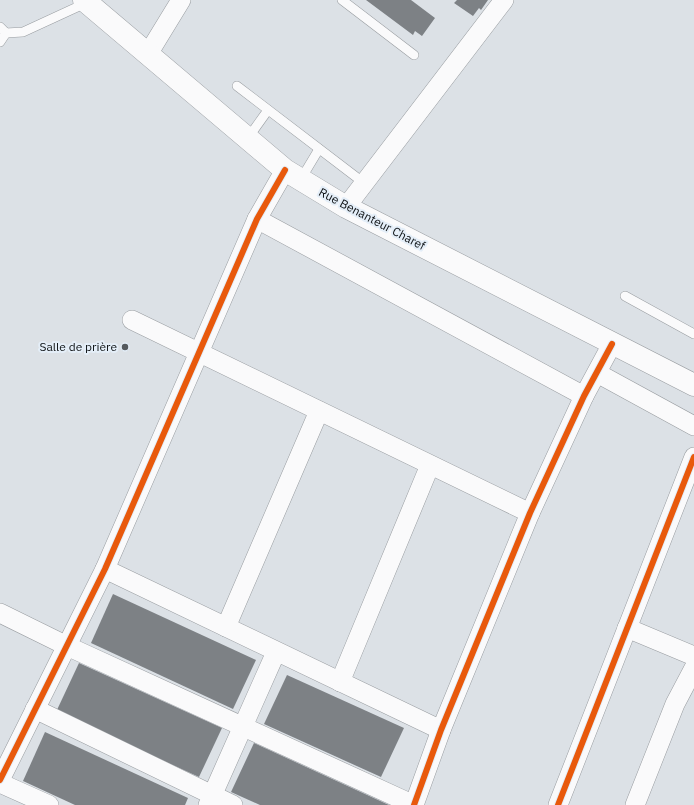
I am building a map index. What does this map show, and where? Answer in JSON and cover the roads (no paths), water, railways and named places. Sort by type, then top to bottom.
[{"type":"main road","name":"Rue Benanteur Charef","points":[[85,1],[248,139],[293,174],[346,206],[694,385]]},
{"type":"street","points":[[148,54],[181,0]]},
{"type":"street","points":[[346,206],[504,0]]},
{"type":"street","points":[[49,805],[0,781],[105,569],[258,219],[293,174]]},
{"type":"street","points":[[258,219],[584,396]]},
{"type":"street","points":[[132,320],[530,513]]},
{"type":"street","points":[[0,613],[67,646],[414,805],[441,730],[530,513],[584,396],[612,344]]},
{"type":"street","points":[[597,373],[694,426]]},
{"type":"street","points":[[226,628],[319,412]]},
{"type":"street","points":[[558,805],[694,457]]},
{"type":"street","points":[[340,682],[430,465]]},
{"type":"street","points":[[105,569],[441,730]]},
{"type":"street","points":[[627,628],[694,656]]},
{"type":"street","points":[[210,800],[276,652]]},
{"type":"street","points":[[635,805],[675,704],[694,668]]},
{"type":"street","points":[[35,710],[210,800],[234,805]]},
{"type":"lane","points":[[342,0],[414,55]]},
{"type":"lane","points":[[0,42],[3,30],[23,32],[85,1]]},
{"type":"lane","points":[[237,86],[364,183]]},
{"type":"lane","points":[[248,139],[268,110]]},
{"type":"lane","points":[[293,174],[319,148]]},
{"type":"lane","points":[[625,296],[694,334]]},
{"type":"place","name":"Salle de prière","points":[[125,347]]}]
